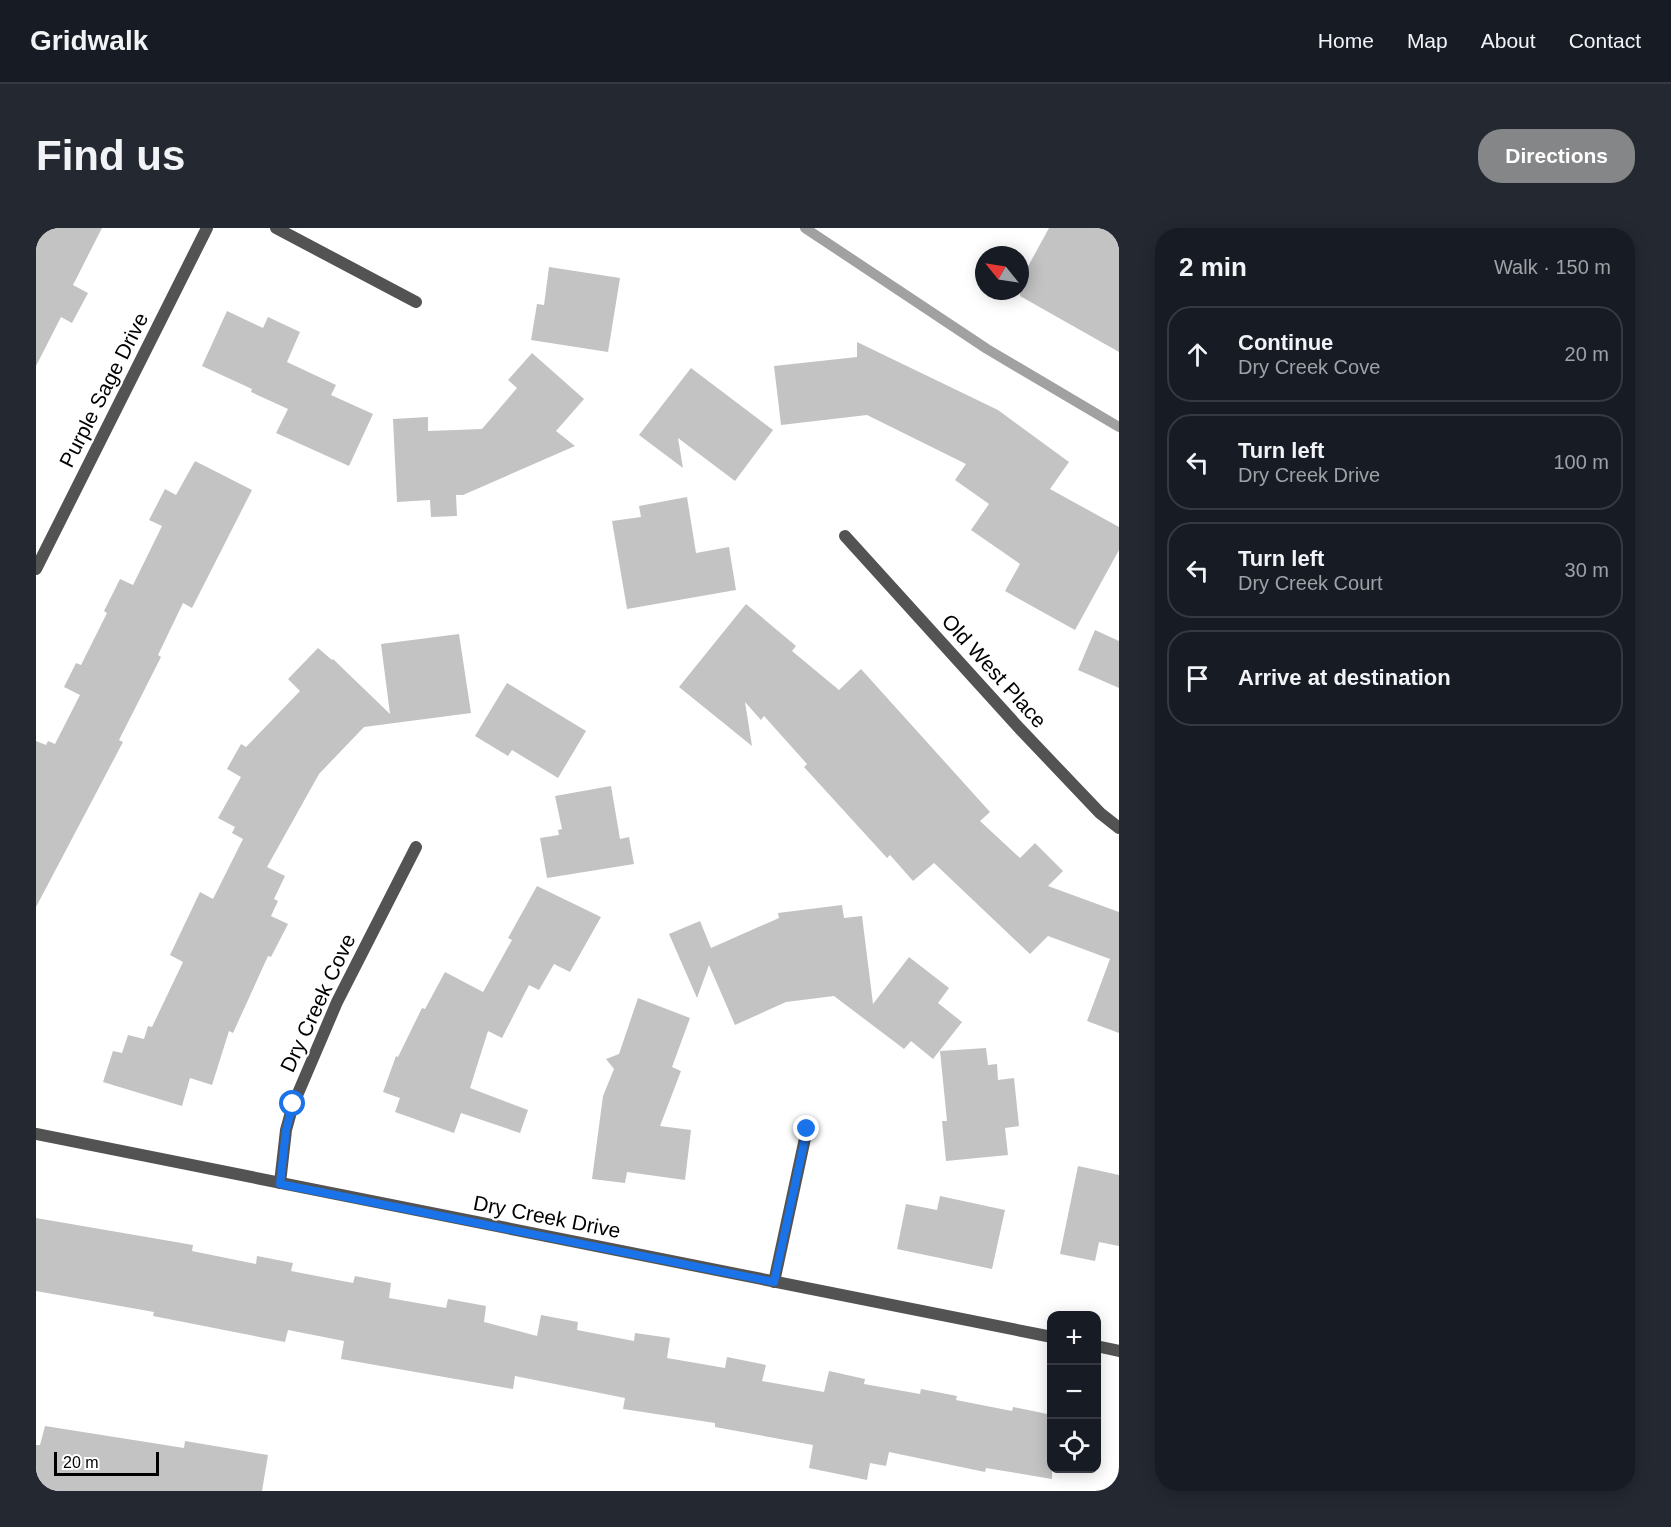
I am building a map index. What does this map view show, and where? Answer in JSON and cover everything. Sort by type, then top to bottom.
[{"type":"street","name":"Purple Sage Drive","points":[[36,569],[207,228]]},
{"type":"street","points":[[276,228],[416,302]]},
{"type":"street","name":"Old West Place","points":[[845,536],[1020,729],[1100,813],[1119,828]]},
{"type":"street","name":"Dry Creek Cove","points":[[280,1184],[286,1130],[293,1104],[337,1002],[416,847]]},
{"type":"street","points":[[774,1282],[807,1129]]},
{"type":"street","name":"Dry Creek Drive","points":[[36,1134],[1047,1336]]},
{"type":"street","points":[[1101,1347],[1119,1351]]},
{"type":"building","points":[[36,228],[102,228],[73,285],[88,293],[72,323],[61,317],[36,366]]},
{"type":"building","points":[[1049,228],[1119,228],[1119,352],[1027,300],[1029,300],[1029,265]]},
{"type":"building","points":[[549,267],[620,278],[608,352],[531,340],[537,304],[544,305]]},
{"type":"building","points":[[227,311],[263,328],[268,317],[300,332],[287,362],[336,385],[331,395],[373,414],[349,466],[276,433],[288,409],[202,366]]},
{"type":"building","points":[[857,342],[998,410],[1069,462],[1050,489],[1119,527],[1119,550],[1075,630],[1005,591],[1020,564],[971,530],[989,504],[955,480],[966,464],[867,415],[781,425],[774,366],[857,357]]},
{"type":"building","points":[[532,353],[584,399],[556,431],[575,446],[463,495],[456,495],[457,516],[431,517],[430,500],[397,502],[393,419],[428,417],[428,431],[482,429],[517,388],[508,380]]},
{"type":"building","points":[[691,368],[773,430],[735,481],[678,438],[683,468],[639,435]]},
{"type":"building","points":[[195,461],[252,490],[192,608],[183,603],[158,655],[161,657],[119,740],[123,742],[36,907],[36,741],[46,745],[48,741],[55,744],[80,695],[64,687],[76,663],[81,665],[107,613],[104,611],[120,579],[133,585],[162,526],[149,520],[165,489],[176,495]]},
{"type":"building","points":[[687,497],[696,553],[729,547],[736,590],[627,609],[612,521],[641,517],[639,506]]},
{"type":"building","points":[[746,604],[796,646],[792,651],[839,690],[861,669],[990,812],[980,821],[1020,858],[1035,843],[1063,871],[1048,886],[1119,912],[1119,1033],[1087,1021],[1110,959],[1048,936],[1030,954],[934,863],[913,881],[890,855],[887,858],[804,767],[807,764],[764,716],[761,720],[745,702],[752,746],[679,687]]},
{"type":"building","points":[[1095,630],[1119,641],[1119,688],[1078,670]]},
{"type":"building","points":[[459,634],[471,713],[364,727],[319,774],[267,867],[285,876],[274,899],[278,901],[271,916],[288,924],[271,957],[268,956],[233,1033],[229,1031],[212,1085],[190,1078],[182,1106],[103,1082],[113,1051],[122,1053],[128,1035],[144,1039],[148,1026],[152,1027],[183,962],[170,955],[200,892],[213,899],[243,839],[232,833],[235,827],[218,818],[241,777],[227,769],[241,744],[246,747],[300,691],[288,679],[318,648],[333,659],[390,714],[381,644]]},
{"type":"building","points":[[507,683],[586,731],[558,778],[512,750],[508,756],[475,736]]},
{"type":"building","points":[[611,786],[620,839],[629,837],[634,864],[547,878],[540,838],[559,835],[558,830],[562,829],[555,796]]},
{"type":"building","points":[[537,886],[601,917],[570,972],[554,964],[539,990],[529,985],[502,1038],[488,1031],[470,1088],[528,1110],[520,1133],[461,1113],[454,1133],[395,1112],[400,1098],[383,1092],[396,1056],[398,1057],[422,1008],[425,1009],[445,972],[483,992],[512,940],[508,938]]},
{"type":"building","points":[[842,905],[844,918],[862,916],[873,1004],[909,957],[949,988],[938,1003],[962,1022],[933,1059],[911,1041],[904,1049],[834,996],[786,1002],[735,1025],[709,965],[697,998],[669,934],[700,921],[711,948],[779,918],[778,913]]},
{"type":"building","points":[[638,998],[690,1018],[672,1067],[681,1071],[660,1126],[691,1130],[685,1180],[627,1172],[625,1183],[592,1179],[603,1096],[614,1069],[606,1059],[619,1054]]},
{"type":"building","points":[[986,1048],[988,1065],[997,1064],[998,1080],[1014,1078],[1019,1126],[1005,1128],[1008,1155],[946,1161],[942,1121],[947,1121],[940,1051]]},
{"type":"building","points":[[1078,1166],[1119,1175],[1119,1246],[1099,1242],[1095,1261],[1060,1254]]},
{"type":"building","points":[[940,1196],[1005,1210],[992,1269],[897,1249],[906,1204],[937,1210]]},
{"type":"building","points":[[36,1218],[193,1245],[192,1251],[256,1264],[257,1256],[293,1263],[291,1271],[353,1283],[355,1276],[391,1283],[389,1298],[446,1308],[448,1299],[486,1306],[484,1322],[537,1336],[541,1315],[578,1322],[577,1330],[634,1341],[635,1333],[670,1338],[667,1358],[725,1368],[727,1357],[766,1365],[762,1381],[824,1392],[829,1371],[865,1379],[864,1384],[920,1394],[921,1389],[957,1396],[956,1400],[1012,1411],[1013,1407],[1047,1414],[1047,1473],[1052,1473],[1052,1479],[986,1468],[985,1472],[889,1452],[886,1466],[870,1463],[867,1480],[809,1468],[813,1445],[715,1427],[715,1423],[623,1409],[625,1398],[515,1376],[513,1389],[341,1359],[344,1341],[288,1330],[285,1342],[153,1316],[154,1312],[36,1291]]},
{"type":"building","points":[[45,1426],[184,1448],[185,1441],[268,1455],[262,1491],[36,1491],[36,1445],[40,1445]]},
{"type":"waterway","points":[[805,228],[987,349],[1119,427]]},
{"type":"route","points":[[293,1104],[286,1130],[280,1184],[774,1282],[807,1129]]}]
